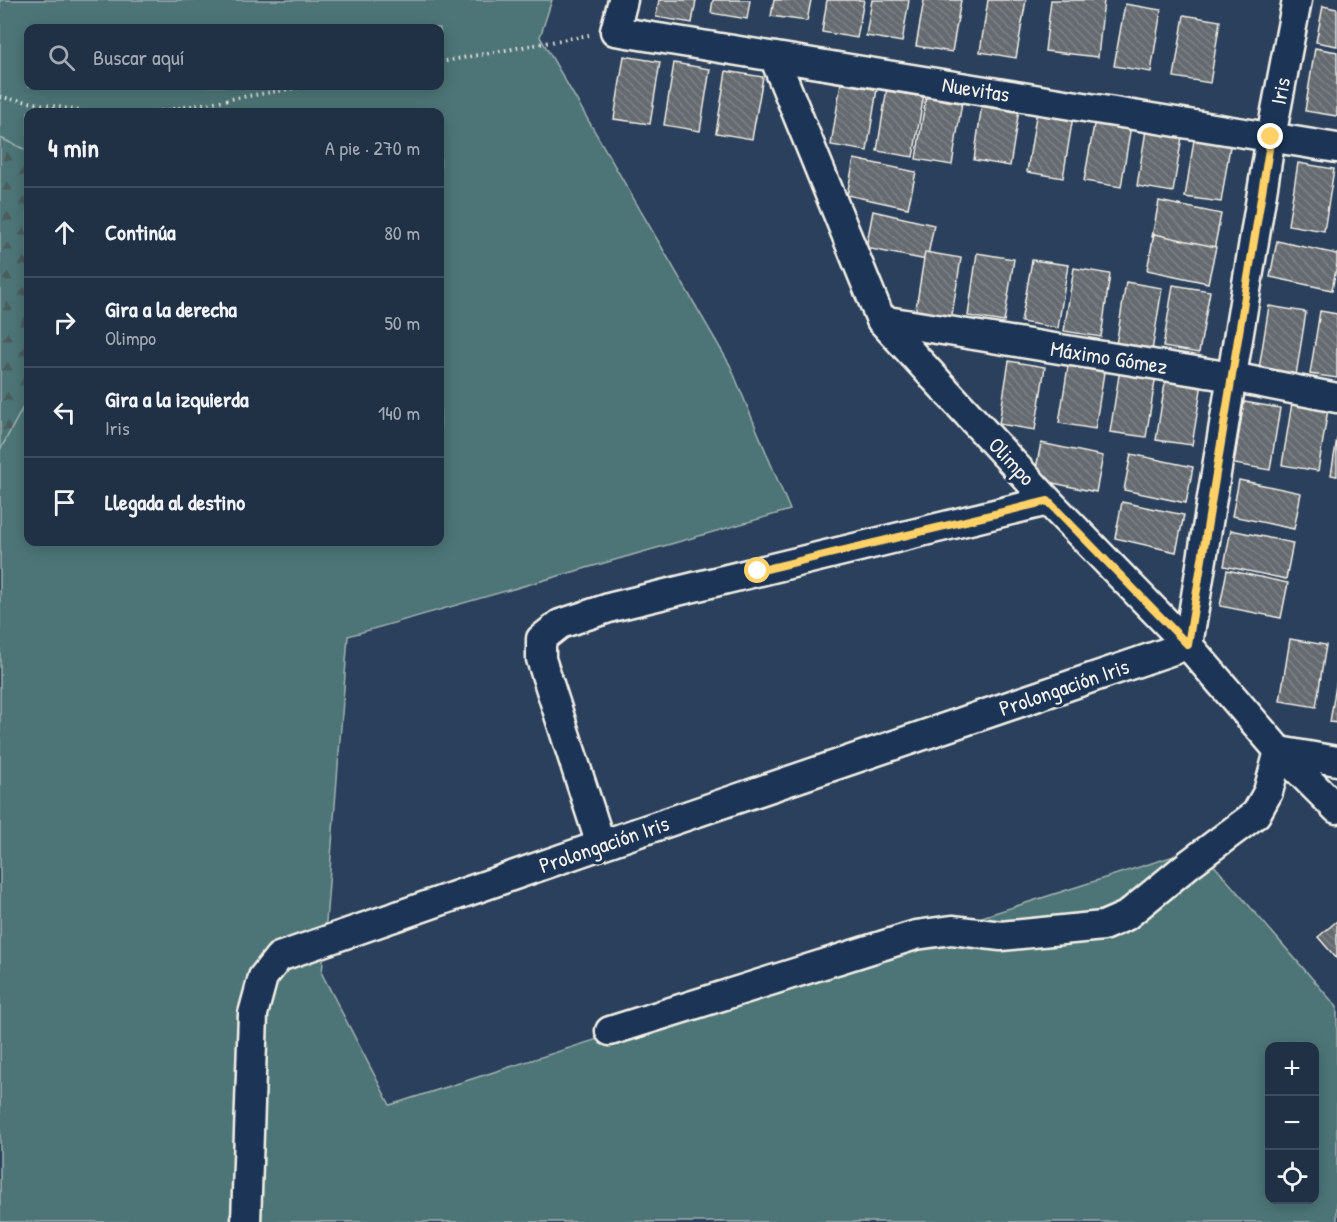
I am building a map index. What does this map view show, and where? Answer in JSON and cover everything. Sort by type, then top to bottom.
[{"type":"street","points":[[615,31],[623,0]]},
{"type":"street","name":"Iris","points":[[1188,645],[1271,137],[1297,0]]},
{"type":"street","name":"Nuevitas","points":[[615,31],[1337,147]]},
{"type":"street","name":"Olimpo","points":[[774,57],[881,320],[1048,501],[1188,645],[1279,751],[1337,809]]},
{"type":"street","name":"Máximo Gómez","points":[[881,320],[1232,377],[1337,398]]},
{"type":"street","points":[[601,845],[541,659],[541,639],[560,624],[612,607],[1048,501]]},
{"type":"street","name":"Prolongación Iris","points":[[246,1222],[253,1014],[263,977],[279,957],[1188,645]]},
{"type":"street","points":[[610,1030],[916,935],[952,930],[1001,936],[1103,926],[1126,916],[1189,864],[1256,814],[1268,792],[1279,751],[1337,761]]},
{"type":"path","points":[[444,61],[615,31]]},
{"type":"path","points":[[178,108],[284,90]]},
{"type":"path","points":[[0,97],[63,108]]},
{"type":"green space","points":[[0,0],[552,0],[540,37],[730,365],[790,510],[348,636],[322,974],[390,1105],[1199,848],[1337,1007],[1337,1222],[0,1222],[0,450],[24,405],[24,546],[444,546],[444,108],[24,108],[24,149],[0,138]]},
{"type":"green space","points":[[0,138],[24,149],[24,405],[0,450]]},
{"type":"building","points":[[659,0],[696,0],[692,23],[656,17]]},
{"type":"building","points":[[713,0],[750,0],[747,19],[711,13]]},
{"type":"building","points":[[774,0],[811,0],[807,21],[771,16]]},
{"type":"building","points":[[827,0],[864,0],[857,38],[822,32]]},
{"type":"building","points":[[872,0],[909,0],[902,42],[866,36]]},
{"type":"building","points":[[924,0],[961,0],[952,52],[916,46]]},
{"type":"building","points":[[988,0],[1026,0],[1016,58],[980,52]]},
{"type":"building","points":[[1051,0],[1104,0],[1098,57],[1045,51]]},
{"type":"building","points":[[1125,4],[1161,10],[1151,72],[1114,66]]},
{"type":"building","points":[[1323,6],[1337,9],[1337,46],[1316,42]]},
{"type":"building","points":[[1184,15],[1220,21],[1210,83],[1174,77]]},
{"type":"building","points":[[1315,48],[1337,52],[1337,116],[1305,111]]},
{"type":"building","points":[[624,56],[660,62],[650,124],[614,119]]},
{"type":"building","points":[[674,63],[710,69],[700,131],[664,125]]},
{"type":"building","points":[[726,71],[763,77],[752,139],[716,133]]},
{"type":"building","points":[[841,83],[877,89],[867,151],[831,145]]},
{"type":"building","points":[[887,88],[924,94],[913,157],[877,151]]},
{"type":"building","points":[[926,97],[962,102],[952,165],[916,159]]},
{"type":"building","points":[[983,97],[1020,103],[1010,166],[974,160]]},
{"type":"building","points":[[1037,110],[1073,116],[1063,178],[1027,172]]},
{"type":"building","points":[[1095,119],[1131,125],[1121,187],[1084,181]]},
{"type":"building","points":[[1147,124],[1183,130],[1173,192],[1137,186]]},
{"type":"building","points":[[1195,134],[1231,140],[1221,202],[1185,197]]},
{"type":"building","points":[[854,159],[916,172],[908,208],[847,195]]},
{"type":"building","points":[[1298,163],[1334,169],[1324,231],[1288,225]]},
{"type":"building","points":[[1159,201],[1221,214],[1214,250],[1152,237]]},
{"type":"building","points":[[873,211],[934,225],[927,260],[866,248]]},
{"type":"building","points":[[1154,234],[1216,247],[1208,283],[1147,270]]},
{"type":"building","points":[[1277,241],[1337,254],[1332,290],[1270,277]]},
{"type":"building","points":[[925,252],[961,258],[951,321],[915,315]]},
{"type":"building","points":[[977,253],[1014,259],[1004,322],[968,316]]},
{"type":"building","points":[[1032,260],[1068,265],[1058,328],[1021,322]]},
{"type":"building","points":[[1074,268],[1110,274],[1101,337],[1064,331]]},
{"type":"building","points":[[1126,282],[1162,288],[1152,351],[1116,345]]},
{"type":"building","points":[[1173,285],[1210,291],[1199,353],[1163,347]]},
{"type":"building","points":[[1269,306],[1306,312],[1296,375],[1259,369]]},
{"type":"building","points":[[1320,311],[1337,314],[1337,378],[1310,374]]},
{"type":"building","points":[[1069,360],[1105,366],[1095,429],[1059,423]]},
{"type":"building","points":[[1009,361],[1045,367],[1035,430],[999,424]]},
{"type":"building","points":[[1120,369],[1156,375],[1146,437],[1110,432]]},
{"type":"building","points":[[1166,377],[1202,383],[1192,445],[1156,440]]},
{"type":"building","points":[[1244,402],[1280,408],[1270,470],[1234,464]]},
{"type":"building","points":[[1292,403],[1328,409],[1318,471],[1282,465]]},
{"type":"building","points":[[1337,438],[1337,476],[1331,475]]},
{"type":"building","points":[[1041,443],[1103,456],[1096,492],[1034,479]]},
{"type":"building","points":[[1131,454],[1193,467],[1186,503],[1124,490]]},
{"type":"building","points":[[1239,480],[1301,493],[1294,529],[1232,516]]},
{"type":"building","points":[[1122,502],[1184,515],[1176,552],[1115,538]]},
{"type":"building","points":[[1231,530],[1293,543],[1286,579],[1224,566]]},
{"type":"building","points":[[1227,570],[1288,583],[1281,618],[1220,606]]},
{"type":"building","points":[[1290,639],[1326,645],[1316,707],[1280,701]]},
{"type":"building","points":[[1337,679],[1337,723],[1330,722]]},
{"type":"building","points":[[1337,921],[1337,959],[1318,937]]},
{"type":"route","points":[[758,571],[1048,501],[1188,645],[1271,137]]}]
